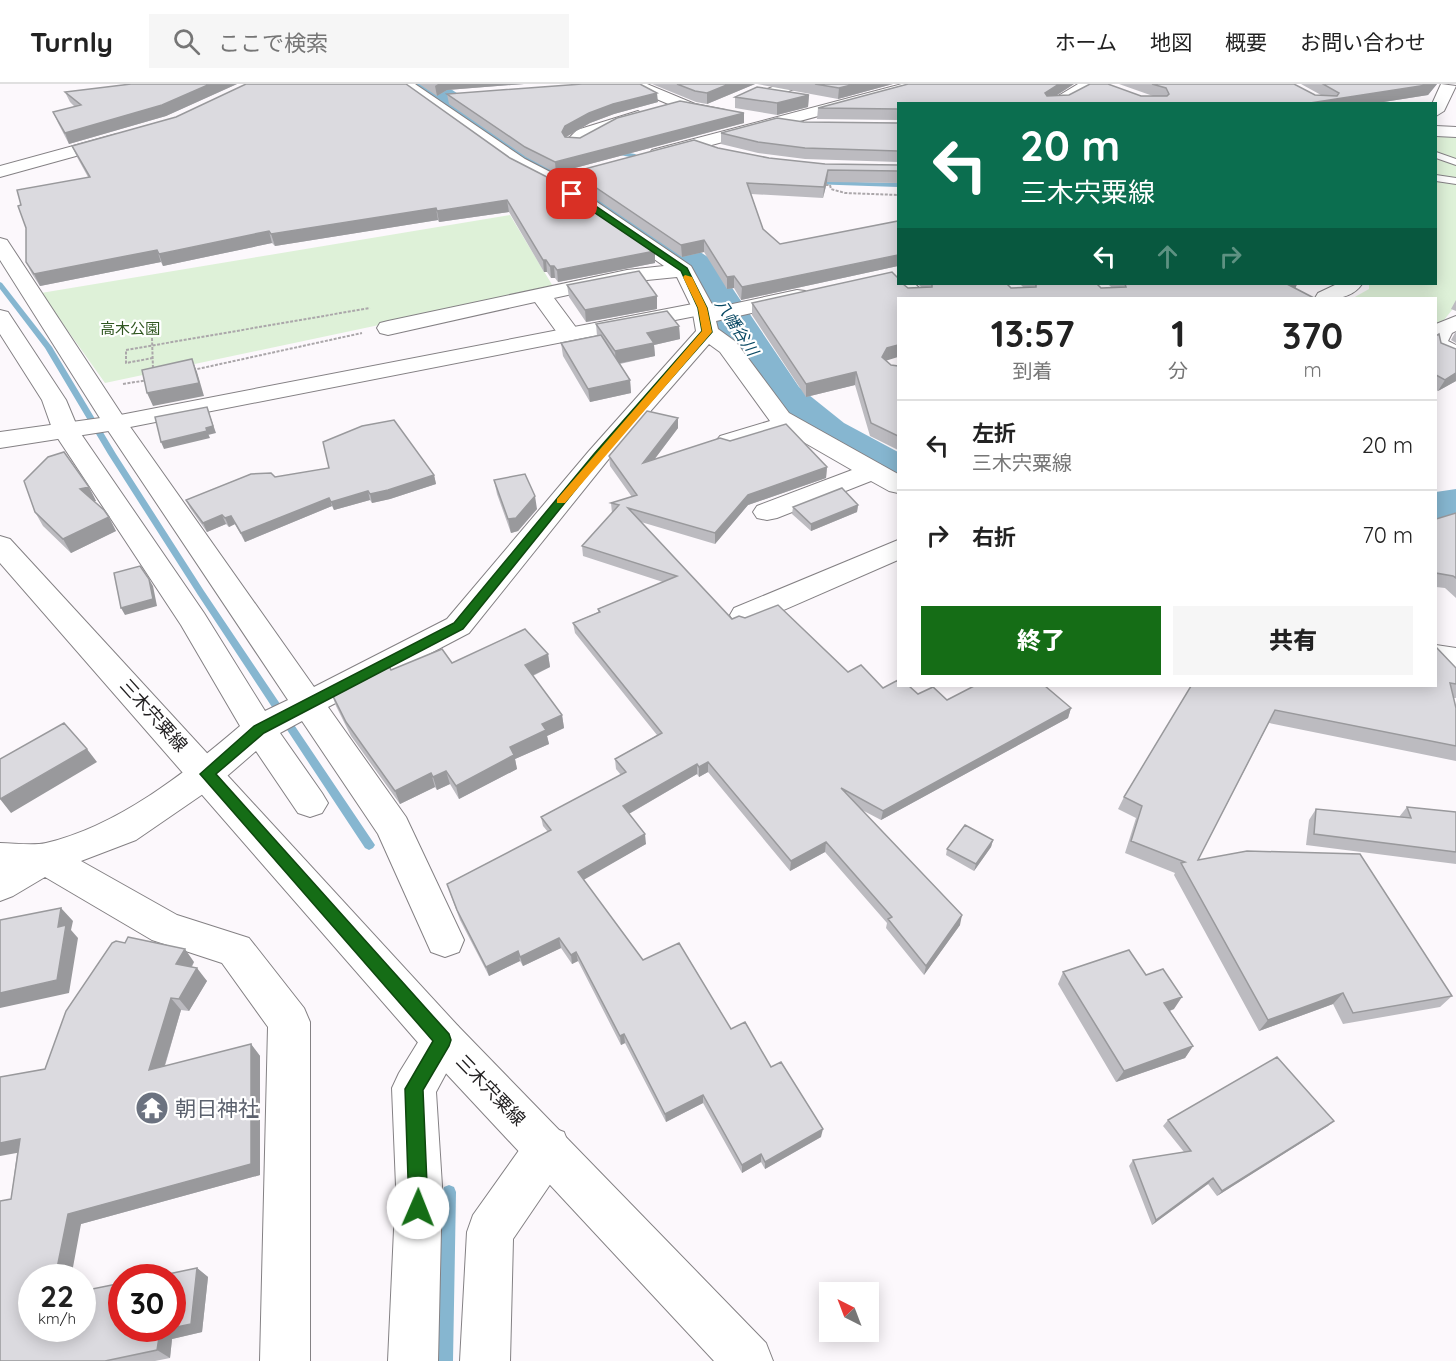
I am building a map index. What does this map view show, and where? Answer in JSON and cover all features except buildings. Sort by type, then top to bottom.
[{"type":"street","points":[[405,84],[519,163],[554,181],[684,270],[705,319],[780,418],[897,484]]},
{"type":"street","points":[[633,84],[681,104],[708,111],[734,111],[778,122],[826,127]]},
{"type":"street","points":[[794,84],[763,92],[843,104]]},
{"type":"street","points":[[641,159],[920,84]]},
{"type":"street","points":[[1057,102],[1090,84]]},
{"type":"street","points":[[1437,109],[1449,84]]},
{"type":"street","points":[[574,142],[583,134],[612,123],[681,104]]},
{"type":"street","points":[[1437,131],[1456,132]]},
{"type":"street","points":[[0,172],[133,134]]},
{"type":"street","points":[[697,144],[720,154]]},
{"type":"street","points":[[554,181],[574,176]]},
{"type":"street","points":[[0,244],[115,423],[393,827],[445,940]]},
{"type":"street","points":[[388,328],[627,276],[684,270]]},
{"type":"street","points":[[904,285],[917,297]]},
{"type":"street","points":[[1328,297],[1350,285]]},
{"type":"street","points":[[0,440],[115,423],[569,333],[705,319],[741,308],[818,291]]},
{"type":"street","points":[[540,295],[569,333]]},
{"type":"street","points":[[0,317],[54,400],[66,431],[193,620],[259,729],[310,803]]},
{"type":"street","points":[[0,885],[45,859],[123,830],[207,774],[259,729],[458,626],[598,456],[705,319]]},
{"type":"street","points":[[1437,341],[1443,329],[1456,323]]},
{"type":"street","points":[[1437,344],[1456,354]]},
{"type":"street","points":[[729,441],[790,423]]},
{"type":"street","points":[[767,512],[873,471]]},
{"type":"street","name":"三木宍粟線","points":[[0,545],[443,1040],[748,1361]]},
{"type":"street","points":[[745,615],[897,549]]},
{"type":"street","points":[[1437,656],[1456,659]]},
{"type":"street","points":[[0,858],[45,859],[166,928],[236,950],[289,1022],[285,1361]]},
{"type":"street","points":[[413,1361],[419,1186],[414,1089],[443,1040]]},
{"type":"street","points":[[485,1361],[490,1232],[548,1148]]},
{"type":"lane","points":[[1437,155],[1456,162]]},
{"type":"lane","points":[[1437,178],[1456,181]]},
{"type":"path","points":[[819,184],[830,185],[831,189],[845,193],[897,195]]},
{"type":"path","points":[[153,358],[126,363],[126,351],[370,308]]},
{"type":"path","points":[[187,372],[388,328]]},
{"type":"path","points":[[93,389],[154,379],[152,338]]},
{"type":"green space","points":[[1437,135],[1456,136],[1456,305],[1437,329],[1437,297],[1355,297],[1369,289],[1369,285],[1437,285]]},
{"type":"green space","name":"高木公園","points":[[510,215],[554,288],[105,383],[41,293]]},
{"type":"waterway","name":"八幡谷川","points":[[423,84],[700,270],[782,397],[827,433],[897,471]]},
{"type":"waterway","points":[[612,152],[635,156]]},
{"type":"waterway","points":[[812,183],[897,185]]},
{"type":"waterway","points":[[0,284],[48,347],[112,454],[201,593],[369,845]]},
{"type":"waterway","name":"八幡谷川","points":[[1437,508],[1456,505]]},
{"type":"waterway","points":[[445,1361],[449,1192]]},
{"type":"slow traffic","points":[[561,501],[707,332],[703,308],[688,277]]},
{"type":"place","name":"朝日神社","points":[[152,1108]]},
{"type":"route","points":[[418,1208],[414,1089],[443,1040],[207,774],[259,729],[458,626],[598,456],[707,332],[703,308],[684,270],[572,194]]}]
